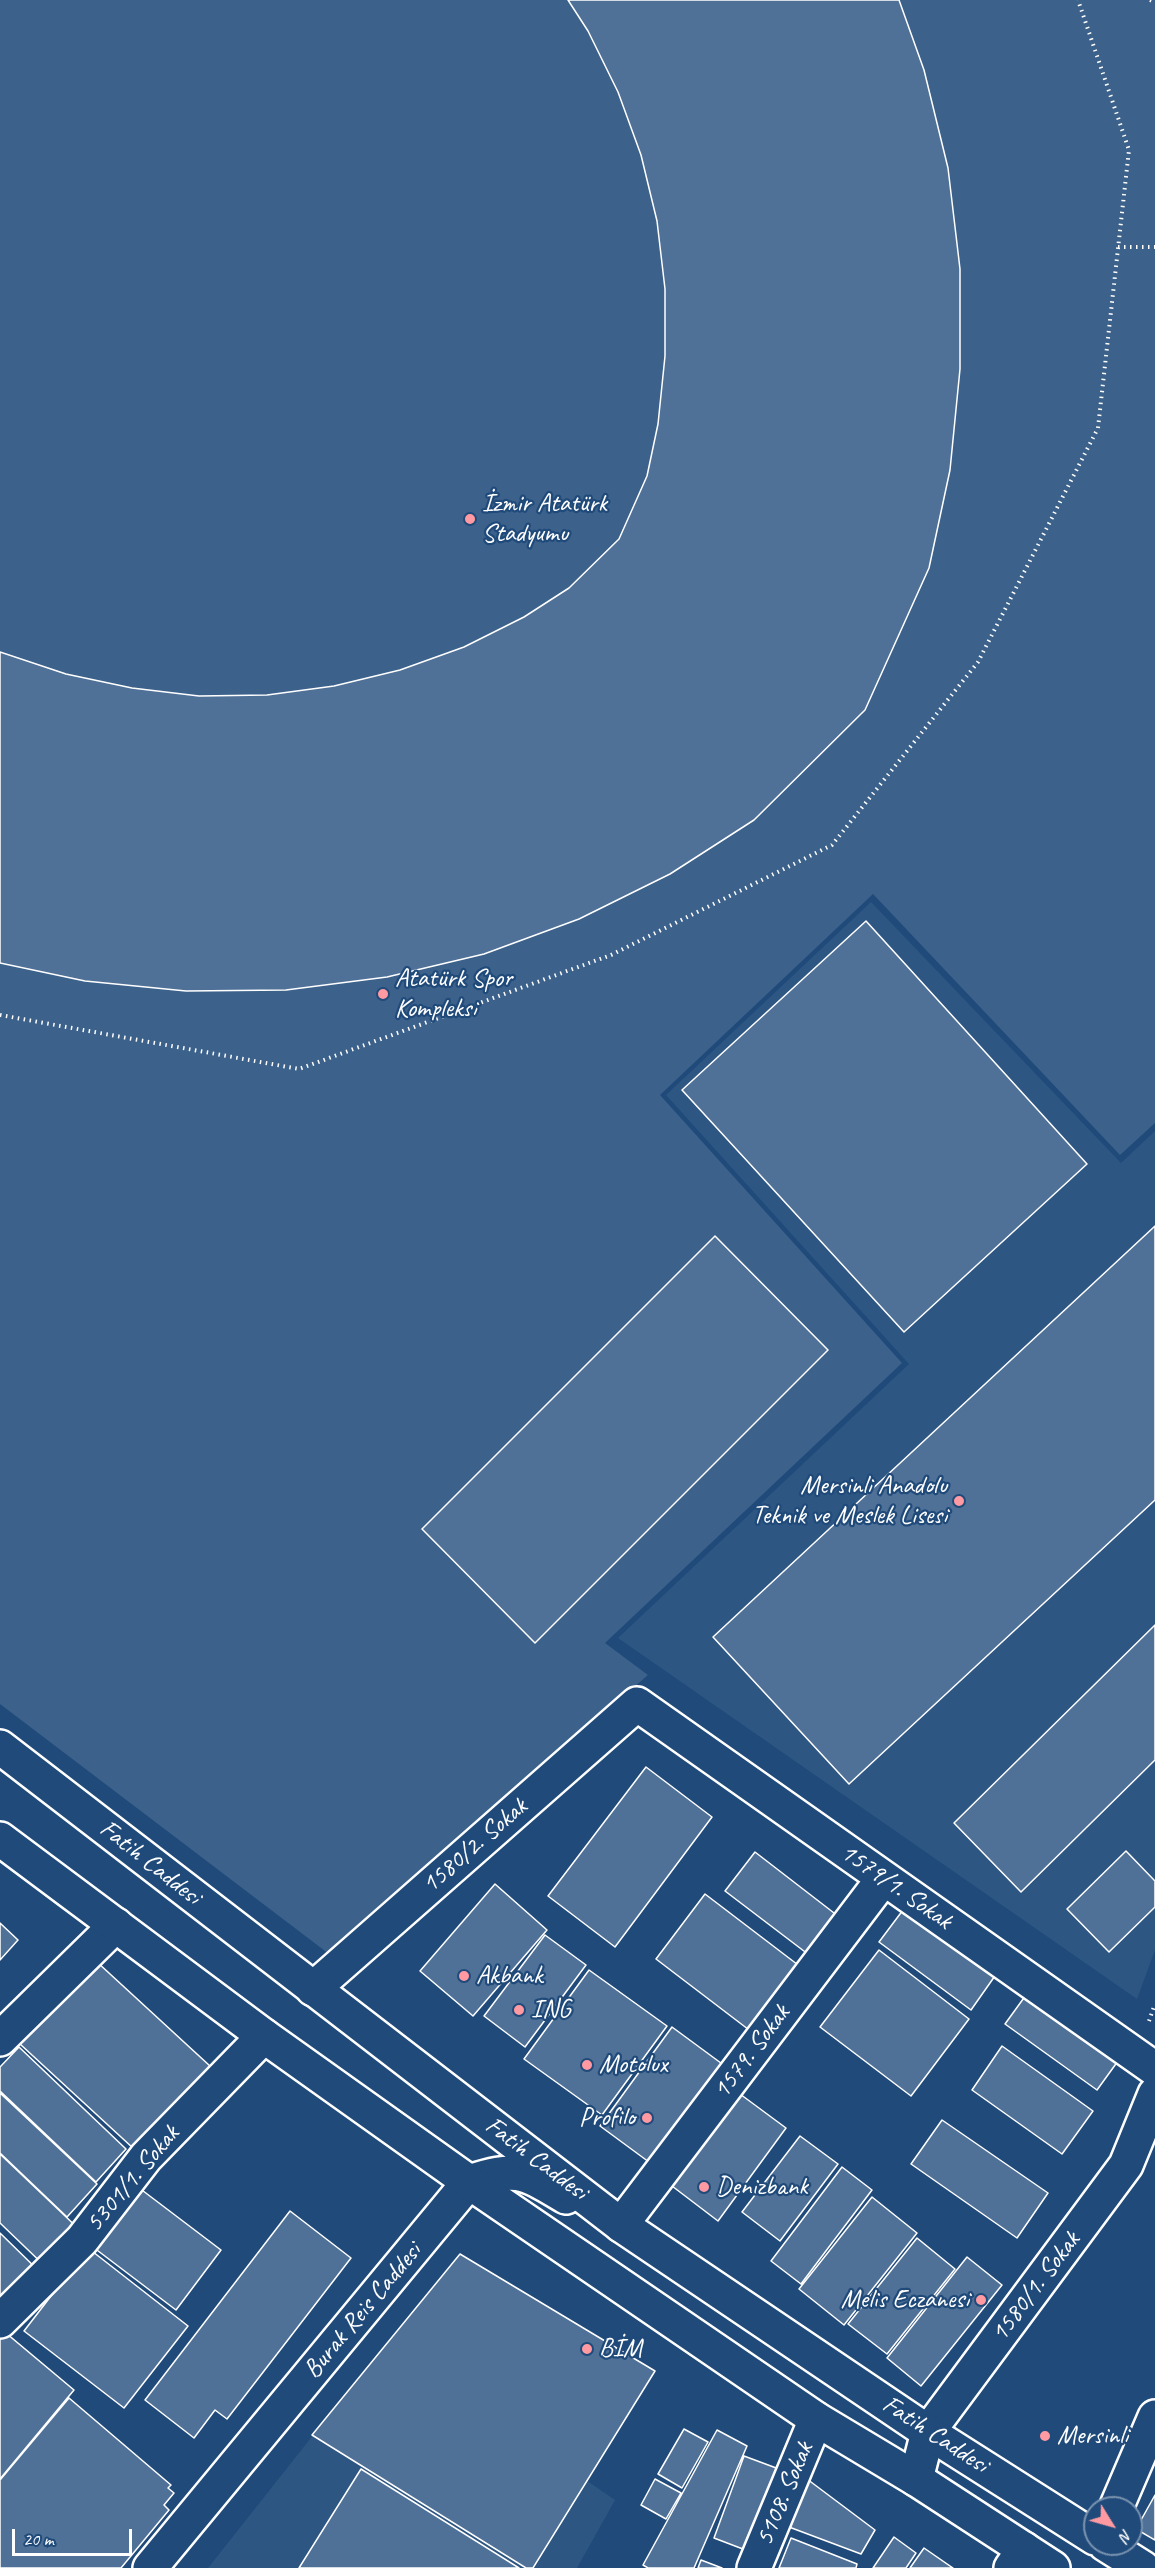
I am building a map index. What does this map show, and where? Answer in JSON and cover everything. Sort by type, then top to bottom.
[{"type":"main road","name":"1579/1. Sokak","points":[[637,1704],[1155,2069]]},
{"type":"main road","name":"1580/2. Sokak","points":[[313,1989],[637,1704]]},
{"type":"main road","name":"Fatih Caddesi","points":[[0,1747],[621,2225],[928,2432],[1083,2530]]},
{"type":"main road","name":"Fatih Caddesi","points":[[0,1839],[264,2036],[469,2182],[816,2419],[916,2479],[1018,2559],[1053,2568]]},
{"type":"main road","name":"1579. Sokak","points":[[621,2225],[883,1879]]},
{"type":"main road","points":[[0,2039],[116,1925]]},
{"type":"main road","name":"5301/1. Sokak","points":[[0,2321],[82,2240],[146,2157],[264,2036]]},
{"type":"main road","name":"1580/1. Sokak","points":[[916,2479],[928,2432],[1126,2165],[1155,2094]]},
{"type":"main road","points":[[469,2182],[494,2174],[525,2173],[594,2213],[621,2225]]},
{"type":"main road","name":"Burak Reis Caddesi","points":[[150,2568],[469,2182]]},
{"type":"main road","points":[[1121,2496],[1155,2417]]},
{"type":"main road","name":"5108. Sokak","points":[[754,2568],[816,2419]]},
{"type":"main road","points":[[1124,2556],[1143,2568]]},
{"type":"path","points":[[0,1015],[299,1069],[611,955],[832,845],[978,662],[1098,428],[1129,150],[1078,0]]},
{"type":"path","points":[[1150,0],[1155,2]]},
{"type":"path","points":[[1118,247],[1155,247]]},
{"type":"path","points":[[1147,2026],[1155,2004]]},
{"type":"shaded area","name":"Atatürk Spor Kompleksi","points":[[0,0],[1155,0],[1155,1123],[1120,1155],[873,894],[660,1095],[902,1363],[605,1643],[648,1675],[329,1954],[0,1704]]},
{"type":"shaded area","name":"Mersinli Anadolu Teknik ve Meslek Lisesi","points":[[871,902],[1121,1163],[1155,1131],[1155,1950],[1137,1999],[618,1638],[909,1364],[666,1095]]},
{"type":"shaded area","points":[[386,2343],[615,2500],[577,2568],[208,2568]]},
{"type":"building","points":[[568,0],[899,0],[924,70],[948,168],[960,269],[960,369],[950,470],[929,568],[865,710],[754,820],[670,874],[579,919],[484,954],[387,977],[286,990],[186,991],[85,981],[0,963],[0,652],[66,674],[132,688],[199,696],[267,695],[334,686],[400,670],[464,647],[524,617],[569,588],[619,539],[647,476],[658,424],[665,356],[665,289],[657,221],[641,155],[618,92],[588,31]]},
{"type":"building","points":[[866,921],[1087,1164],[904,1332],[682,1090]]},
{"type":"building","points":[[1155,1226],[1155,1500],[849,1784],[713,1637]]},
{"type":"building","points":[[715,1236],[828,1350],[535,1643],[422,1529]]},
{"type":"building","points":[[1155,1625],[1155,1760],[1021,1892],[954,1823]]},
{"type":"building","points":[[646,1767],[712,1817],[615,1947],[548,1896]]},
{"type":"building","points":[[1126,1851],[1155,1881],[1155,1907],[1109,1952],[1067,1909]]},
{"type":"building","points":[[755,1852],[847,1923],[817,1961],[725,1891]]},
{"type":"building","points":[[495,1884],[547,1930],[473,2016],[420,1971]]},
{"type":"building","points":[[705,1894],[806,1971],[757,2036],[656,1959]]},
{"type":"building","points":[[906,1906],[997,1973],[971,2010],[879,1942]]},
{"type":"building","points":[[0,1923],[18,1940],[0,1960]]},
{"type":"building","points":[[545,1935],[586,1965],[525,2047],[484,2016]]},
{"type":"building","points":[[879,1950],[969,2019],[911,2096],[820,2027]]},
{"type":"building","points":[[97,1962],[210,2066],[134,2149],[20,2044]]},
{"type":"building","points":[[589,1970],[667,2026],[602,2115],[524,2059]]},
{"type":"building","points":[[1026,1995],[1118,2061],[1097,2090],[1005,2024]]},
{"type":"building","points":[[672,2027],[725,2066],[653,2165],[600,2126]]},
{"type":"building","points":[[1002,2046],[1093,2111],[1062,2154],[972,2090]]},
{"type":"building","points":[[19,2047],[126,2149],[96,2182],[0,2091],[0,2067]]},
{"type":"building","points":[[0,2093],[97,2184],[67,2217],[0,2153]]},
{"type":"building","points":[[740,2094],[786,2128],[718,2221],[672,2186]]},
{"type":"building","points":[[942,2120],[1048,2193],[1017,2238],[911,2164]]},
{"type":"building","points":[[800,2136],[838,2164],[780,2241],[742,2212]]},
{"type":"building","points":[[0,2154],[84,2234],[50,2271],[0,2223]]},
{"type":"building","points":[[842,2167],[872,2190],[801,2284],[771,2261]]},
{"type":"building","points":[[130,2181],[221,2250],[176,2310],[85,2241]]},
{"type":"building","points":[[872,2197],[917,2233],[844,2325],[799,2289]]},
{"type":"building","points":[[290,2211],[351,2258],[227,2419],[215,2410],[194,2438],[145,2400]]},
{"type":"building","points":[[0,2233],[43,2275],[0,2318]]},
{"type":"building","points":[[917,2238],[955,2269],[887,2354],[848,2324]]},
{"type":"building","points":[[88,2248],[188,2326],[124,2408],[24,2331]]},
{"type":"building","points":[[460,2254],[655,2371],[533,2568],[526,2568],[312,2435]]},
{"type":"building","points":[[967,2257],[1002,2285],[921,2386],[887,2358]]},
{"type":"building","points":[[0,2328],[74,2390],[0,2479]]},
{"type":"building","points":[[69,2398],[171,2485],[168,2488],[174,2493],[164,2505],[169,2510],[121,2568],[0,2568],[0,2480]]},
{"type":"building","points":[[684,2429],[708,2442],[682,2488],[658,2474]]},
{"type":"building","points":[[717,2430],[747,2446],[694,2568],[648,2568],[643,2565]]},
{"type":"building","points":[[744,2456],[787,2472],[756,2554],[714,2538]]},
{"type":"building","points":[[361,2469],[519,2568],[299,2568]]},
{"type":"building","points":[[655,2479],[681,2493],[666,2519],[641,2505]]},
{"type":"building","points":[[807,2479],[875,2530],[861,2554],[789,2527]]},
{"type":"building","points":[[1155,2495],[1155,2540],[1143,2533],[1143,2516]]},
{"type":"building","points":[[894,2537],[916,2553],[906,2568],[873,2568]]},
{"type":"building","points":[[791,2538],[857,2564],[856,2568],[779,2568]]},
{"type":"building","points":[[924,2548],[953,2568],[910,2568]]},
{"type":"building","points":[[701,2560],[722,2568],[698,2568]]},
{"type":"place","name":"İzmir Atatürk Stadyumu","points":[[470,519]]},
{"type":"place","name":"Atatürk Spor Kompleksi","points":[[383,994]]},
{"type":"place","name":"Mersinli Anadolu Teknik ve Meslek Lisesi","points":[[959,1501]]},
{"type":"place","name":"Akbank","points":[[464,1976]]},
{"type":"place","name":"ING","points":[[519,2010]]},
{"type":"place","name":"Motolux","points":[[587,2065]]},
{"type":"place","name":"Profilo","points":[[647,2118]]},
{"type":"place","name":"Denizbank","points":[[704,2187]]},
{"type":"place","name":"Melis Eczanesi","points":[[981,2300]]},
{"type":"place","name":"BİM","points":[[587,2349]]},
{"type":"place","name":"Mersinli","points":[[1045,2436]]}]
